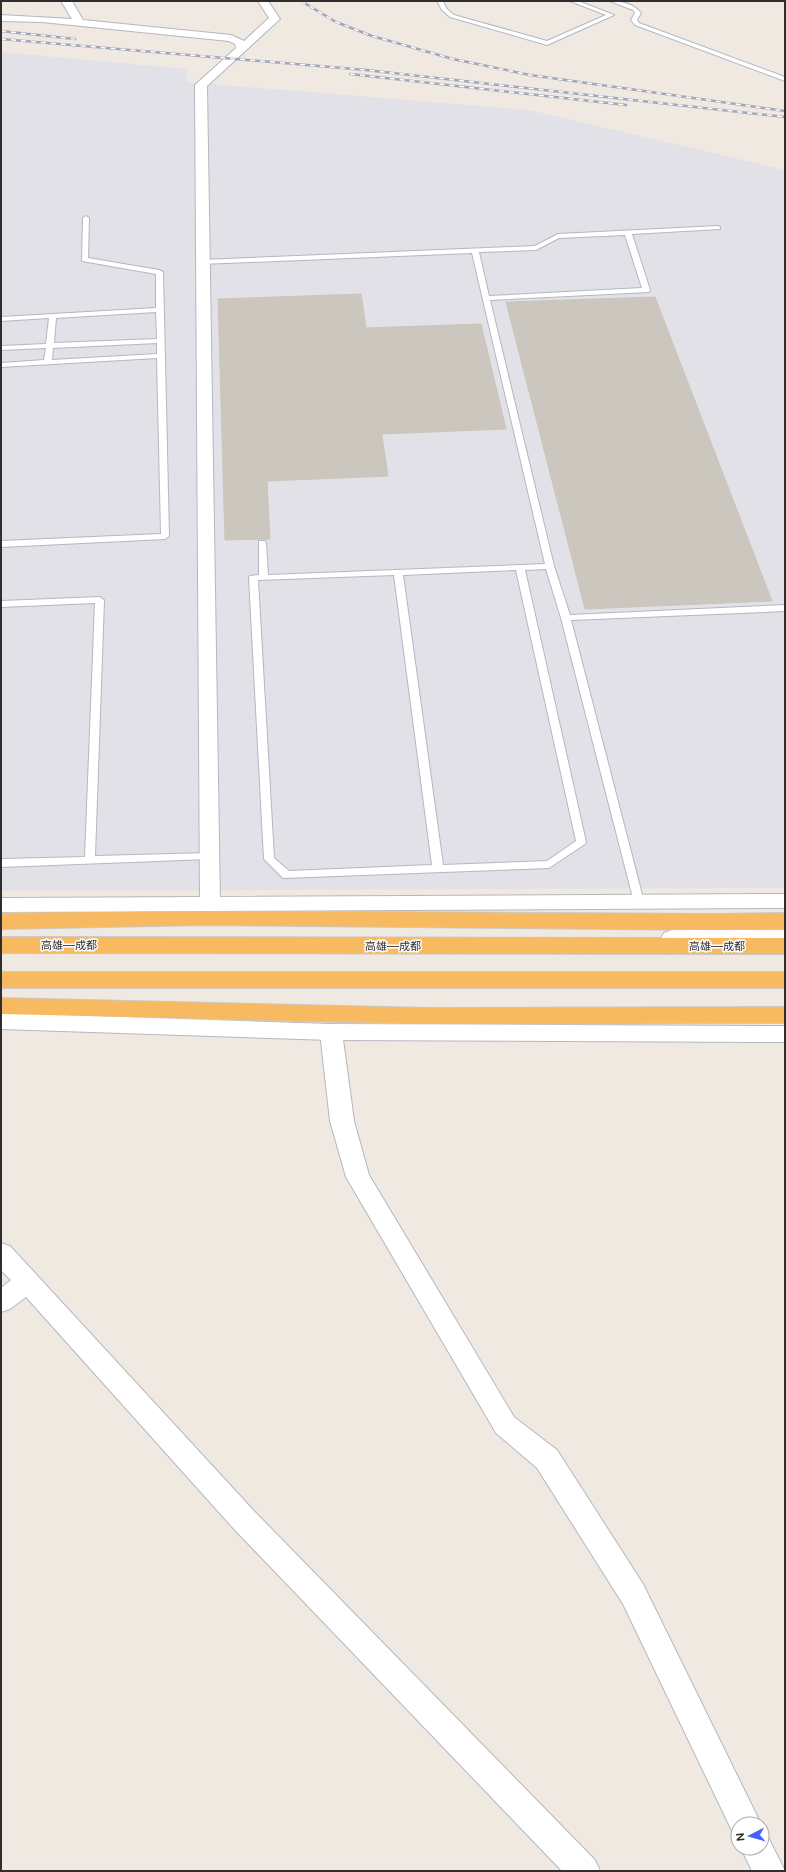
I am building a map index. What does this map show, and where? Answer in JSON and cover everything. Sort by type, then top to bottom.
[{"type":"highway","points":[[1,921],[206,918],[716,922],[785,921]]},
{"type":"highway","name":"高雄—成都","points":[[1,945],[785,946]]},
{"type":"highway","points":[[1,980],[785,980]]},
{"type":"highway","points":[[1,1006],[431,1016],[785,1015]]},
{"type":"main road","points":[[1,905],[785,900]]},
{"type":"main road","points":[[1,938],[785,938]]},
{"type":"main road","points":[[1,1022],[331,1032],[785,1034]]},
{"type":"street","points":[[66,1],[72,8],[79,23]]},
{"type":"street","points":[[210,903],[200,85],[276,19],[263,1]]},
{"type":"street","points":[[1,18],[79,23],[231,38],[239,42],[242,48]]},
{"type":"street","points":[[331,1032],[342,1121],[358,1177],[505,1425],[547,1459],[634,1594],[741,1816]]},
{"type":"street","points":[[1,1253],[244,1520],[584,1871]]},
{"type":"street","points":[[1,1302],[27,1282]]},
{"type":"street","points":[[761,1856],[769,1871]]},
{"type":"lane","points":[[440,1],[444,9],[452,16],[547,44],[611,15],[573,1]]},
{"type":"lane","points":[[613,1],[636,9],[638,13],[634,20],[637,24],[785,79]]},
{"type":"lane","points":[[1,544],[165,536],[159,272],[84,260],[86,218]]},
{"type":"lane","points":[[202,262],[536,248],[558,236],[718,228]]},
{"type":"lane","points":[[485,298],[646,290],[628,232]]},
{"type":"lane","points":[[475,251],[550,566],[566,618],[639,902]]},
{"type":"lane","points":[[1,319],[160,310]]},
{"type":"lane","points":[[48,362],[53,316]]},
{"type":"lane","points":[[1,348],[160,341]]},
{"type":"lane","points":[[1,365],[161,356]]},
{"type":"lane","points":[[262,543],[264,577]]},
{"type":"lane","points":[[520,567],[581,842],[549,864],[287,875],[269,859],[253,578],[264,577],[520,567],[550,566]]},
{"type":"lane","points":[[398,572],[438,869]]},
{"type":"lane","points":[[1,604],[100,600],[90,860]]},
{"type":"lane","points":[[566,618],[785,608]]},
{"type":"lane","points":[[1,863],[209,856]]},
{"type":"shaded area","points":[[1,52],[187,69],[187,82],[529,110],[785,170],[785,888],[1,891]]},
{"type":"building","points":[[361,294],[388,476],[267,481],[270,539],[225,540],[218,299]]},
{"type":"building","points":[[655,297],[772,601],[585,609],[506,302]]},
{"type":"building","points":[[481,324],[506,429],[382,434],[366,328]]},
{"type":"railway","points":[[301,1],[336,22],[372,36],[453,59],[530,75],[785,111]]},
{"type":"railway","points":[[1,31],[75,39]]},
{"type":"railway","points":[[1,39],[366,70],[785,117]]},
{"type":"railway","points":[[350,74],[626,105]]}]
